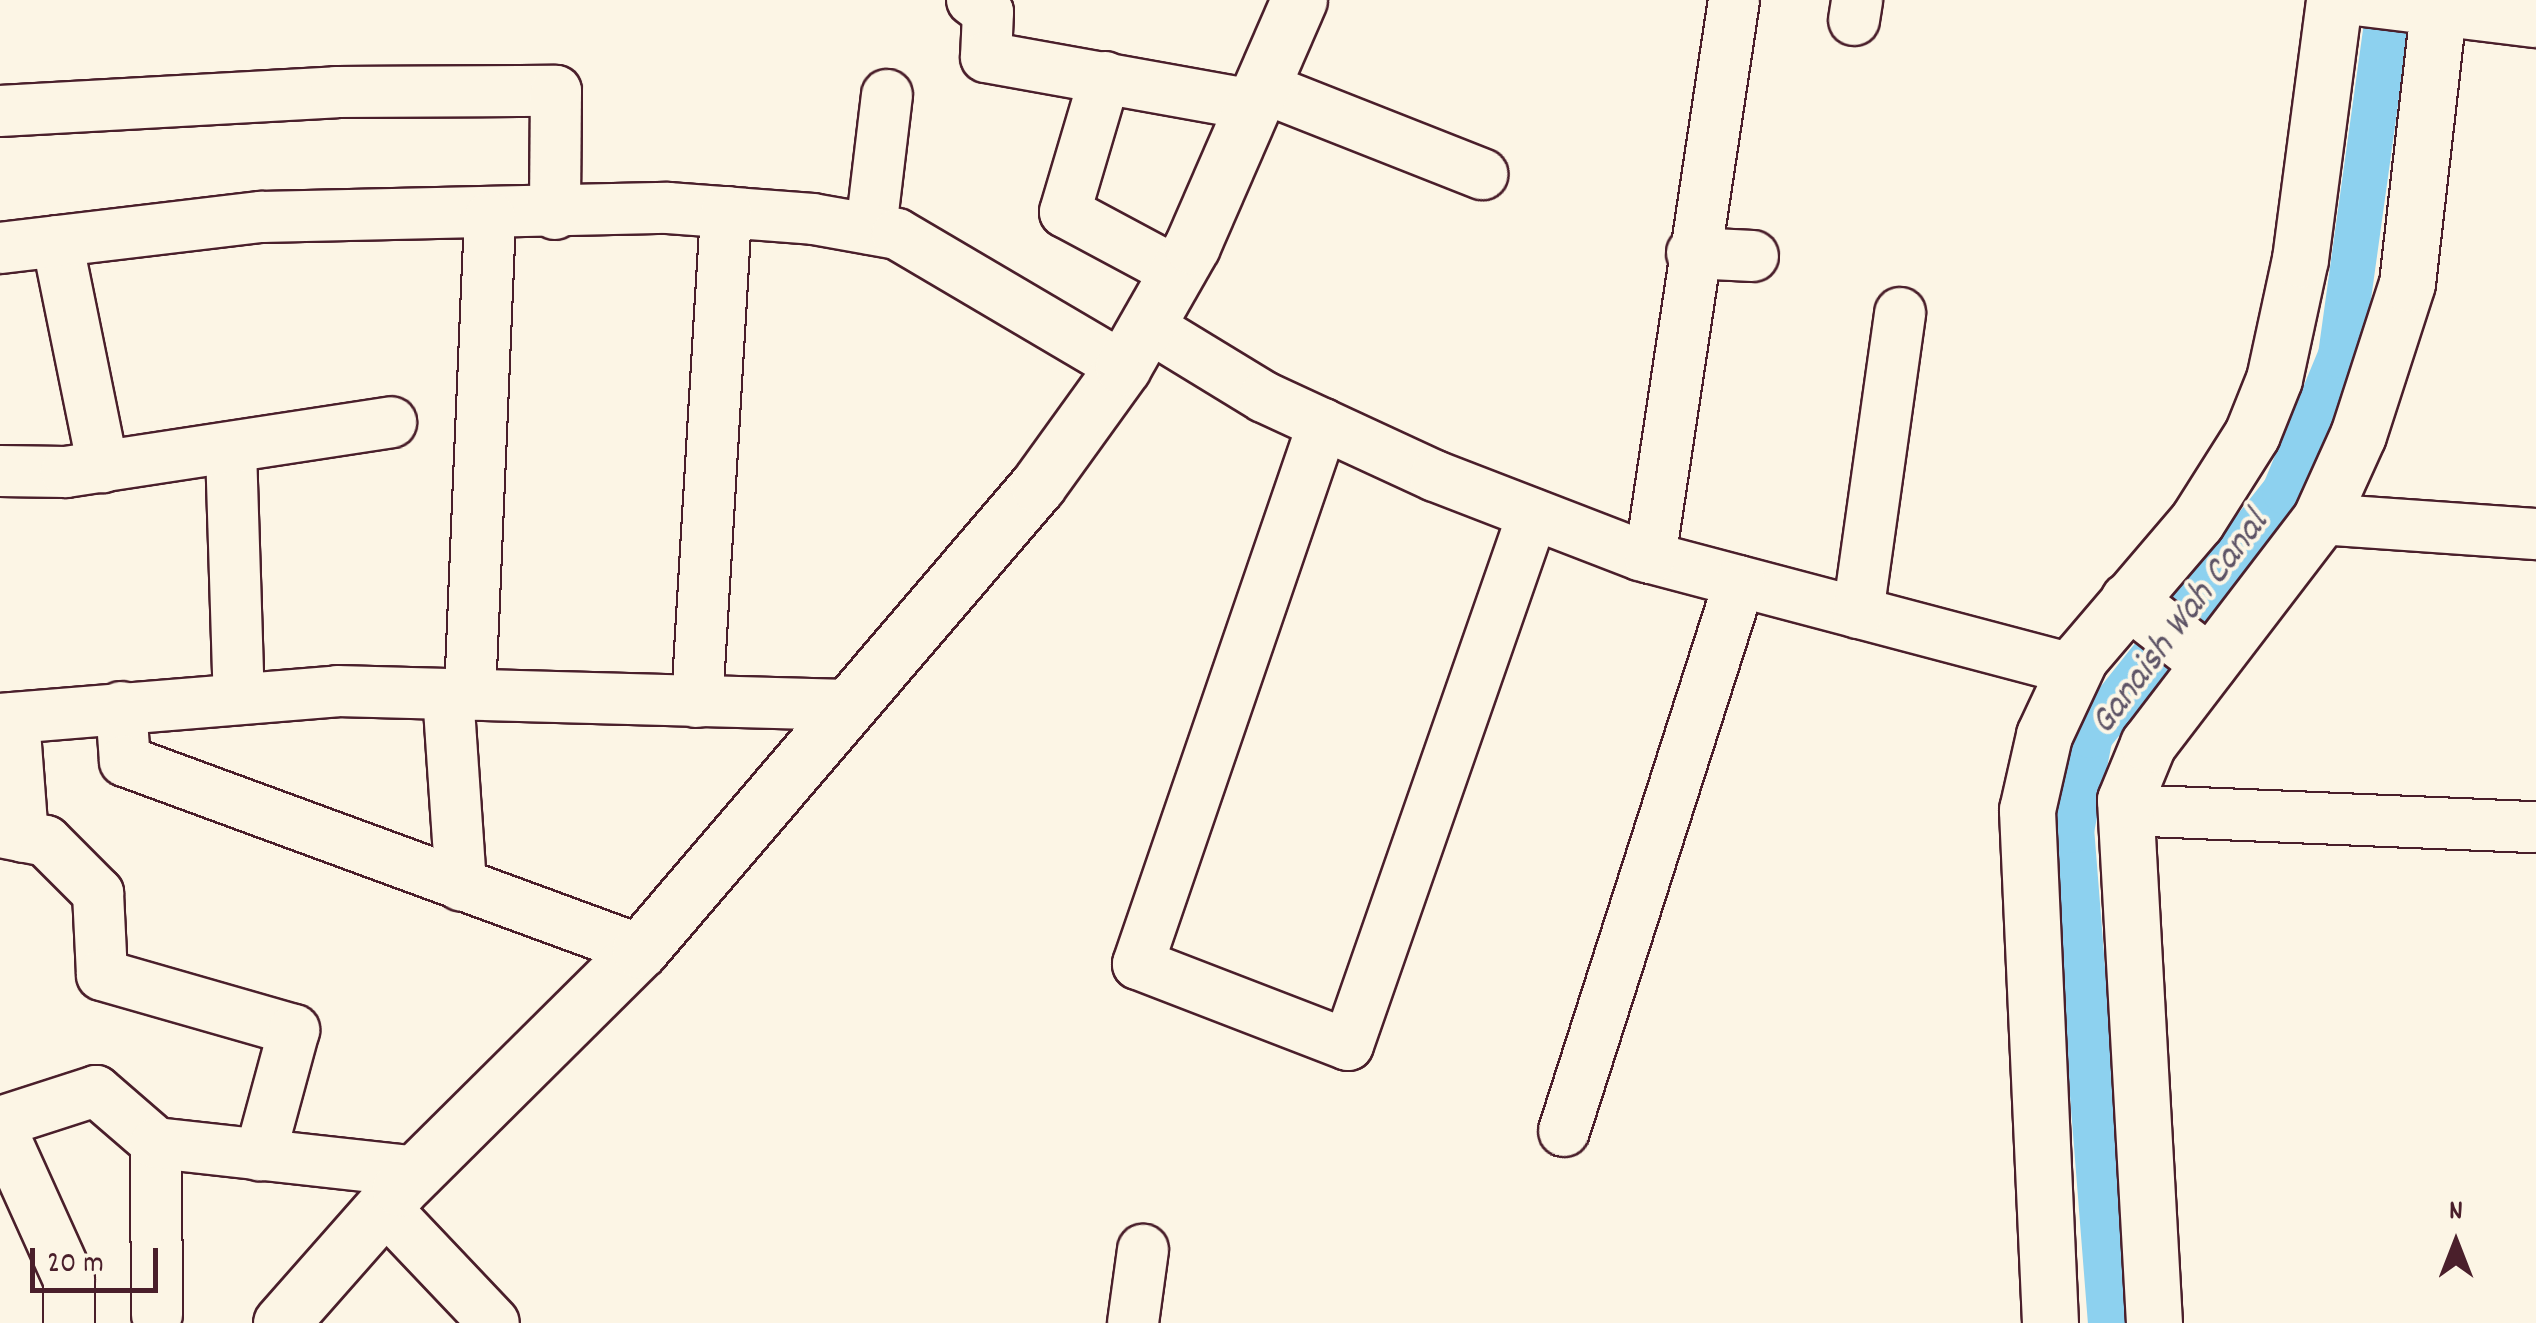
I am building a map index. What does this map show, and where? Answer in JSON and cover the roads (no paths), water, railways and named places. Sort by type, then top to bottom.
[{"type":"street","points":[[972,0],[988,12],[986,57],[1257,96],[1482,174]]},
{"type":"street","points":[[281,1323],[402,1190],[640,950],[1038,485],[1135,346],[1177,272],[1299,0]]},
{"type":"street","points":[[1650,558],[1692,253],[1734,0]]},
{"type":"street","points":[[2050,1323],[2026,810],[2044,735],[2076,670],[2137,606],[2197,520],[2252,434],[2274,379],[2300,259],[2334,0]]},
{"type":"street","points":[[2358,0],[2536,22]]},
{"type":"street","points":[[2154,1323],[2125,810],[2148,744],[2199,655],[2320,519],[2358,435],[2407,283],[2430,8]]},
{"type":"street","points":[[1105,77],[1066,212],[1177,272]]},
{"type":"street","points":[[0,111],[118,100],[261,101],[336,92],[556,91],[555,214]]},
{"type":"street","points":[[871,229],[887,96]]},
{"type":"street","points":[[0,248],[261,217],[726,212],[897,234],[1135,346],[1264,397],[1533,514],[1650,558],[2076,670]]},
{"type":"street","points":[[697,702],[726,212]]},
{"type":"street","points":[[461,886],[460,694],[490,217]]},
{"type":"street","points":[[57,241],[103,467]]},
{"type":"street","points":[[1692,253],[1753,256]]},
{"type":"street","points":[[1858,613],[1900,312]]},
{"type":"street","points":[[0,472],[103,467],[391,422]]},
{"type":"street","points":[[1323,424],[1138,964],[1348,1045],[1533,514]]},
{"type":"street","points":[[231,450],[239,698]]},
{"type":"street","points":[[2320,519],[2536,534]]},
{"type":"street","points":[[1564,1130],[1740,581]]},
{"type":"street","points":[[2137,606],[2199,655]]},
{"type":"street","points":[[260,1154],[294,1030],[102,975],[98,893],[46,842],[12,834],[7,719],[337,690],[848,705]]},
{"type":"street","points":[[121,708],[125,761],[640,950]]},
{"type":"street","points":[[2125,810],[2536,828]]},
{"type":"street","points":[[68,1323],[69,1280],[0,1125],[96,1091],[156,1143],[260,1154],[402,1190],[494,1323]]},
{"type":"street","points":[[156,1143],[157,1315]]},
{"type":"street","points":[[1136,1319],[1143,1250]]},
{"type":"waterway","name":"Ganaish Wah Canal","points":[[2110,1323],[2071,830],[2090,735],[2284,491],[2340,355],[2389,0]]}]
